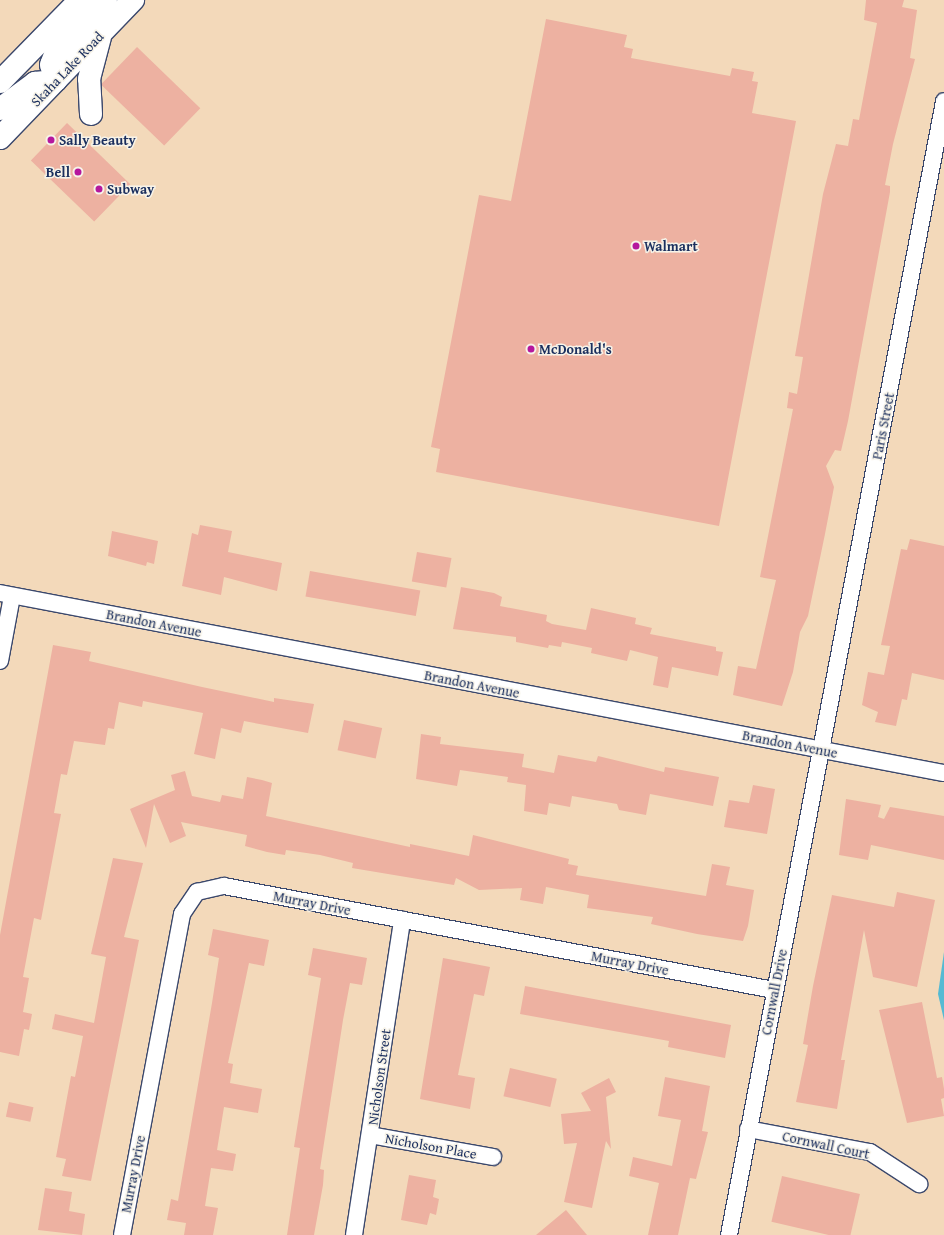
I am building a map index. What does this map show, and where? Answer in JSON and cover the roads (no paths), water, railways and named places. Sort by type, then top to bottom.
[{"type":"main road","points":[[0,82],[80,0]]},
{"type":"main road","points":[[0,109],[35,83],[56,80],[51,65],[56,52],[106,0]]},
{"type":"main road","name":"Skaha Lake Road","points":[[0,138],[101,35],[133,0]]},
{"type":"main road","points":[[91,114],[89,78],[101,35]]},
{"type":"street","name":"Paris Street","points":[[819,750],[944,101]]},
{"type":"street","name":"Brandon Avenue","points":[[6,595],[944,773]]},
{"type":"street","points":[[0,662],[6,595]]},
{"type":"street","name":"Cornwall Drive","points":[[729,1235],[819,750]]},
{"type":"street","name":"Murray Drive","points":[[122,1235],[182,914],[197,892],[224,886],[774,990]]},
{"type":"street","name":"Nicholson Street","points":[[354,1235],[402,920]]},
{"type":"street","name":"Cornwall Court","points":[[748,1129],[870,1152],[919,1184]]},
{"type":"street","name":"Nicholson Place","points":[[370,1135],[493,1157]]},
{"type":"water","points":[[944,952],[944,1020],[938,994]]},
{"type":"place","name":"Sally Beauty","points":[[51,140]]},
{"type":"place","name":"Bell","points":[[78,172]]},
{"type":"place","name":"Subway","points":[[99,189]]},
{"type":"place","name":"Walmart","points":[[636,246]]},
{"type":"place","name":"McDonald's","points":[[531,349]]}]
